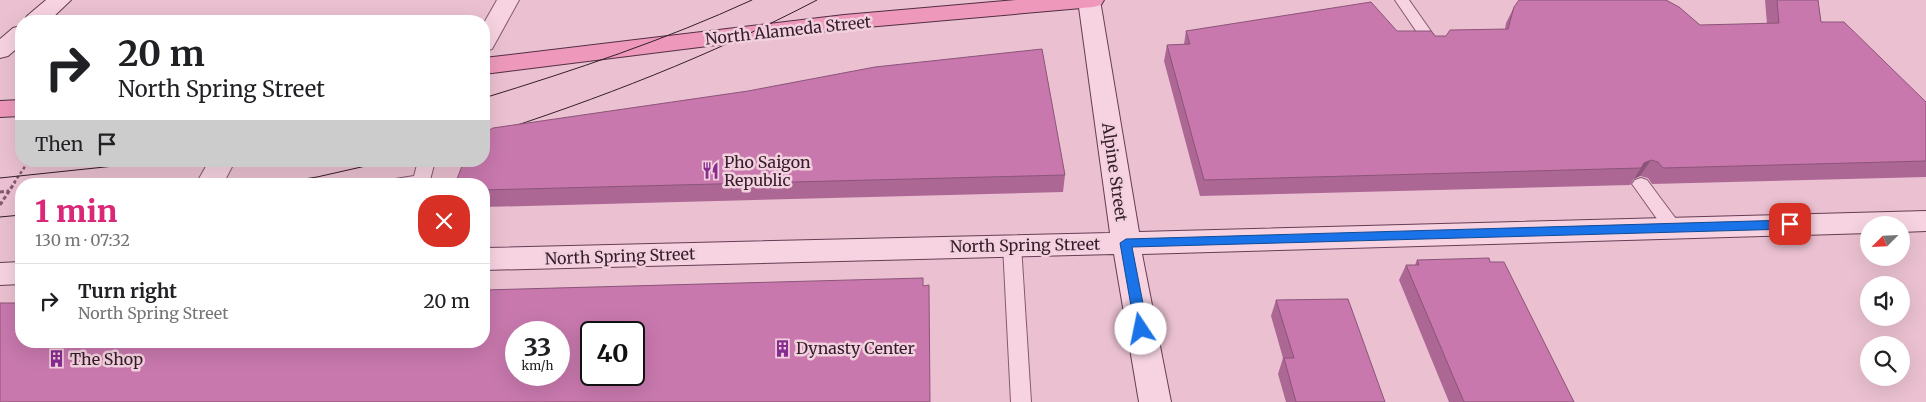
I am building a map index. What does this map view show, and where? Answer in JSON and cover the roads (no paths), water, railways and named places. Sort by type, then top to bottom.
[{"type":"main road","name":"North Alameda Street","points":[[490,65],[844,22],[1091,0]]},
{"type":"main road","points":[[0,109],[15,108]]},
{"type":"street","points":[[42,15],[60,0]]},
{"type":"street","points":[[490,33],[508,0]]},
{"type":"street","name":"Alpine Street","points":[[1091,0],[1126,243],[1155,402]]},
{"type":"street","points":[[0,51],[15,38]]},
{"type":"street","points":[[212,178],[219,167]]},
{"type":"street","name":"North Spring Street","points":[[490,259],[1926,221]]},
{"type":"street","points":[[0,274],[15,273]]},
{"type":"lane","points":[[1402,0],[1434,46]]},
{"type":"lane","points":[[1641,184],[1674,228]]},
{"type":"lane","points":[[1012,245],[1021,402]]},
{"type":"tram line","points":[[490,96],[620,54],[752,0]]},
{"type":"tram line","points":[[490,134],[570,107],[654,75],[736,40],[817,0]]},
{"type":"tram line","points":[[0,178],[105,167]]},
{"type":"tram line","points":[[311,178],[361,167]]},
{"type":"tram line","points":[[0,217],[15,216]]},
{"type":"place","name":"Pho Saigon Republic","points":[[710,171]]},
{"type":"place","name":"Dynasty Center","points":[[782,348]]},
{"type":"place","name":"The Shop","points":[[56,359]]}]
